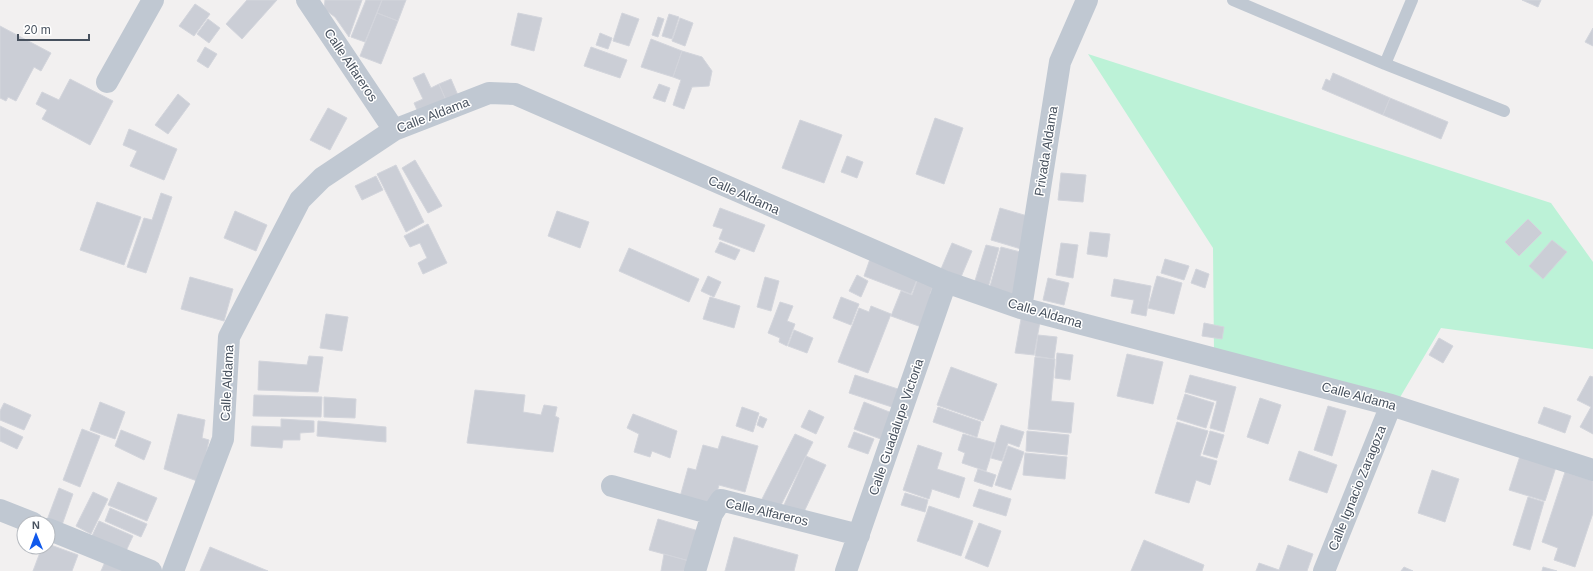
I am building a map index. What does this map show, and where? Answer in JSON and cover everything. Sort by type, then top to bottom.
[{"type":"street","points":[[107,82],[153,0]]},
{"type":"street","name":"Calle Alfareros","points":[[307,0],[394,130]]},
{"type":"street","name":"Privada Aldama","points":[[1021,308],[1060,62],[1087,0]]},
{"type":"street","name":"Calle Aldama","points":[[173,571],[223,439],[229,337],[300,200],[322,178],[394,130],[489,93],[515,94],[946,282],[1021,308],[1391,405],[1593,470]]},
{"type":"street","name":"Calle Guadalupe Victoria","points":[[846,571],[946,282]]},
{"type":"street","name":"Calle Ignacio Zaragoza","points":[[1324,571],[1391,405]]},
{"type":"street","name":"Calle Alfareros","points":[[612,486],[712,514],[721,500],[859,535]]},
{"type":"street","points":[[0,510],[16,516]]},
{"type":"street","points":[[695,571],[712,514]]},
{"type":"street","points":[[56,532],[151,571]]},
{"type":"lane","points":[[1233,0],[1385,64],[1504,111]]},
{"type":"lane","points":[[1385,64],[1412,0]]},
{"type":"green space","points":[[1088,54],[1551,203],[1593,262],[1593,349],[1441,328],[1399,399],[1214,353],[1213,248]]},
{"type":"building","points":[[247,0],[277,0],[242,39],[226,24]]},
{"type":"building","points":[[325,0],[362,0],[349,37],[335,17],[324,9]]},
{"type":"building","points":[[366,0],[382,0],[365,42],[351,37]]},
{"type":"building","points":[[382,0],[406,0],[398,21],[377,13]]},
{"type":"building","points":[[1522,0],[1541,0],[1538,7]]},
{"type":"building","points":[[195,4],[210,14],[194,36],[179,26]]},
{"type":"building","points":[[377,13],[398,21],[381,64],[360,56]]},
{"type":"building","points":[[518,13],[542,18],[534,51],[511,45]]},
{"type":"building","points":[[622,13],[639,19],[629,46],[613,41]]},
{"type":"building","points":[[669,14],[679,17],[672,39],[662,36]]},
{"type":"building","points":[[658,17],[664,19],[658,37],[652,35]]},
{"type":"building","points":[[680,18],[693,23],[685,46],[672,41]]},
{"type":"building","points":[[208,19],[220,28],[209,43],[197,34]]},
{"type":"building","points":[[0,26],[51,53],[41,71],[34,67],[16,101],[8,97],[6,101],[0,98]]},
{"type":"building","points":[[1593,28],[1593,46],[1585,42]]},
{"type":"building","points":[[600,33],[612,38],[608,49],[596,45]]},
{"type":"building","points":[[651,39],[682,51],[673,77],[641,67]]},
{"type":"building","points":[[205,47],[217,54],[208,68],[197,61]]},
{"type":"building","points":[[591,47],[627,60],[620,78],[584,66]]},
{"type":"building","points":[[682,51],[702,57],[712,71],[709,86],[692,87],[684,109],[673,105],[681,80],[673,77]]},
{"type":"building","points":[[424,73],[431,88],[439,84],[448,105],[420,117],[414,103],[423,99],[413,78]]},
{"type":"building","points":[[1333,73],[1390,98],[1383,115],[1322,89],[1326,79],[1330,81]]},
{"type":"building","points":[[70,79],[113,101],[90,145],[42,119],[47,110],[36,104],[42,92],[59,100]]},
{"type":"building","points":[[451,79],[460,100],[448,105],[439,84]]},
{"type":"building","points":[[659,84],[670,88],[665,102],[653,98]]},
{"type":"building","points":[[178,94],[190,104],[168,134],[155,125]]},
{"type":"building","points":[[1390,98],[1448,122],[1441,139],[1383,115]]},
{"type":"building","points":[[328,108],[347,118],[330,150],[310,140]]},
{"type":"building","points":[[935,118],[963,128],[944,184],[916,174]]},
{"type":"building","points":[[800,120],[842,135],[824,183],[782,168]]},
{"type":"building","points":[[129,129],[177,149],[164,180],[130,166],[137,151],[123,145]]},
{"type":"building","points":[[847,156],[863,162],[857,178],[841,172]]},
{"type":"building","points":[[415,160],[442,206],[428,213],[402,168]]},
{"type":"building","points":[[396,165],[424,222],[406,232],[377,174]]},
{"type":"building","points":[[1061,173],[1086,175],[1083,202],[1058,200]]},
{"type":"building","points":[[376,176],[383,190],[362,200],[355,186]]},
{"type":"building","points":[[161,193],[172,197],[146,273],[127,267],[144,218],[152,220]]},
{"type":"building","points":[[97,202],[141,217],[124,265],[80,250]]},
{"type":"building","points":[[720,208],[765,225],[754,252],[719,239],[723,229],[713,226]]},
{"type":"building","points":[[1000,208],[1031,217],[1021,249],[991,240]]},
{"type":"building","points":[[235,211],[267,225],[256,251],[224,238]]},
{"type":"building","points":[[557,211],[589,222],[580,248],[548,236]]},
{"type":"building","points":[[1528,219],[1542,233],[1519,256],[1505,242]]},
{"type":"building","points":[[428,224],[447,263],[423,274],[418,263],[427,258],[420,243],[410,247],[404,236]]},
{"type":"building","points":[[1090,232],[1110,234],[1107,257],[1087,254]]},
{"type":"building","points":[[1552,240],[1567,252],[1543,279],[1529,266]]},
{"type":"building","points":[[720,242],[740,250],[735,260],[715,252]]},
{"type":"building","points":[[952,243],[972,251],[961,277],[941,269]]},
{"type":"building","points":[[1061,243],[1078,245],[1073,278],[1056,275]]},
{"type":"building","points":[[986,245],[999,248],[988,288],[974,284]]},
{"type":"building","points":[[1001,247],[1028,254],[1021,299],[989,290]]},
{"type":"building","points":[[629,248],[699,279],[689,302],[619,271]]},
{"type":"building","points":[[870,259],[918,277],[911,294],[864,276]]},
{"type":"building","points":[[1165,259],[1189,266],[1184,280],[1161,273]]},
{"type":"building","points":[[1196,269],[1209,274],[1205,288],[1191,283]]},
{"type":"building","points":[[857,275],[868,281],[861,297],[849,291]]},
{"type":"building","points":[[708,276],[721,282],[714,297],[701,291]]},
{"type":"building","points":[[1157,276],[1182,283],[1174,314],[1148,308]]},
{"type":"building","points":[[190,277],[233,289],[224,321],[181,309]]},
{"type":"building","points":[[765,277],[779,281],[771,311],[757,307]]},
{"type":"building","points":[[918,278],[934,284],[930,294],[938,298],[927,329],[891,316],[901,291],[912,295]]},
{"type":"building","points":[[1048,278],[1069,283],[1064,305],[1043,300]]},
{"type":"building","points":[[1114,279],[1151,286],[1146,316],[1131,313],[1134,300],[1111,296]]},
{"type":"building","points":[[710,297],[740,306],[734,328],[703,319]]},
{"type":"building","points":[[841,297],[859,304],[851,325],[833,318]]},
{"type":"building","points":[[780,302],[793,306],[787,321],[795,324],[787,346],[779,342],[780,338],[768,333]]},
{"type":"building","points":[[871,306],[891,314],[868,373],[838,362],[859,308],[869,312]]},
{"type":"building","points":[[326,314],[348,317],[342,351],[320,348]]},
{"type":"building","points":[[1021,319],[1040,322],[1034,355],[1015,353]]},
{"type":"building","points":[[1204,323],[1224,327],[1222,339],[1202,336]]},
{"type":"building","points":[[794,330],[813,338],[807,353],[788,346]]},
{"type":"building","points":[[1038,335],[1057,337],[1054,359],[1035,356]]},
{"type":"building","points":[[1439,338],[1453,346],[1443,363],[1429,355]]},
{"type":"building","points":[[1057,353],[1073,355],[1070,380],[1055,378]]},
{"type":"building","points":[[1127,354],[1163,362],[1153,404],[1117,396]]},
{"type":"building","points":[[309,356],[323,357],[318,392],[258,390],[259,361],[307,365]]},
{"type":"building","points":[[1035,357],[1055,359],[1051,401],[1074,403],[1071,433],[1028,429]]},
{"type":"building","points":[[951,367],[997,384],[983,421],[937,405]]},
{"type":"building","points":[[855,375],[904,391],[898,409],[849,393]]},
{"type":"building","points":[[1190,375],[1236,387],[1224,432],[1210,428],[1217,401],[1185,392]]},
{"type":"building","points":[[1590,376],[1593,377],[1593,434],[1580,427],[1591,407],[1577,400]]},
{"type":"building","points":[[475,390],[525,395],[523,412],[541,415],[544,405],[557,407],[555,416],[559,418],[553,452],[467,443]]},
{"type":"building","points":[[1185,394],[1214,403],[1206,428],[1177,419]]},
{"type":"building","points":[[254,395],[322,397],[321,417],[253,416]]},
{"type":"building","points":[[324,397],[356,399],[355,418],[324,417]]},
{"type":"building","points":[[1260,398],[1281,405],[1268,444],[1247,437]]},
{"type":"building","points":[[100,402],[125,412],[115,439],[90,430]]},
{"type":"building","points":[[864,402],[897,415],[886,441],[854,429]]},
{"type":"building","points":[[4,403],[31,415],[24,430],[0,420],[0,411]]},
{"type":"building","points":[[1328,406],[1346,411],[1332,456],[1314,450]]},
{"type":"building","points":[[742,407],[759,413],[753,432],[736,426]]},
{"type":"building","points":[[938,407],[981,422],[977,437],[933,422]]},
{"type":"building","points":[[1544,407],[1571,416],[1565,433],[1538,423]]},
{"type":"building","points":[[809,410],[824,417],[816,434],[801,427]]},
{"type":"building","points":[[178,414],[205,420],[202,438],[209,440],[200,482],[164,469]]},
{"type":"building","points":[[633,414],[677,431],[670,458],[652,451],[650,457],[634,452],[639,434],[627,428]]},
{"type":"building","points":[[760,416],[767,419],[763,428],[757,425]]},
{"type":"building","points":[[281,419],[314,421],[314,432],[300,433],[300,440],[283,440],[282,448],[251,446],[252,426],[281,427]]},
{"type":"building","points":[[318,421],[386,427],[386,442],[317,436]]},
{"type":"building","points":[[1177,422],[1208,431],[1200,456],[1217,461],[1210,485],[1196,480],[1189,503],[1155,493]]},
{"type":"building","points":[[1001,425],[1024,432],[1019,447],[1008,443],[1002,461],[991,458]]},
{"type":"building","points":[[0,426],[23,437],[17,449],[0,441]]},
{"type":"building","points":[[82,429],[100,436],[80,487],[63,480]]},
{"type":"building","points":[[121,430],[151,442],[144,460],[115,446]]},
{"type":"building","points":[[1027,431],[1069,435],[1067,455],[1026,451]]},
{"type":"building","points":[[1210,431],[1224,435],[1217,458],[1203,454]]},
{"type":"building","points":[[854,432],[874,439],[868,454],[848,447]]},
{"type":"building","points":[[795,434],[813,442],[779,509],[761,501]]},
{"type":"building","points":[[963,434],[995,443],[986,471],[962,463],[965,453],[958,450]]},
{"type":"building","points":[[722,436],[758,446],[745,492],[719,485],[713,506],[680,497],[688,468],[696,470],[703,445],[718,449]]},
{"type":"building","points":[[918,445],[942,453],[937,469],[965,478],[959,498],[932,489],[929,499],[903,490]]},
{"type":"building","points":[[1008,446],[1024,452],[1011,490],[995,485]]},
{"type":"building","points":[[1299,451],[1337,465],[1327,493],[1289,480]]},
{"type":"building","points":[[1025,453],[1067,457],[1065,479],[1023,475]]},
{"type":"building","points":[[806,456],[826,465],[803,514],[784,505]]},
{"type":"building","points":[[1520,456],[1556,467],[1545,501],[1509,490]]},
{"type":"building","points":[[978,469],[996,475],[992,487],[974,481]]},
{"type":"building","points":[[1432,470],[1459,479],[1445,522],[1418,513]]},
{"type":"building","points":[[1565,472],[1593,481],[1593,513],[1575,567],[1554,560],[1558,548],[1542,542]]},
{"type":"building","points":[[118,482],[157,498],[147,521],[108,505]]},
{"type":"building","points":[[59,488],[73,494],[62,525],[56,523],[56,515],[49,515]]},
{"type":"building","points":[[979,489],[1011,499],[1006,516],[973,506]]},
{"type":"building","points":[[93,492],[108,499],[91,534],[76,526]]},
{"type":"building","points":[[905,493],[928,500],[925,512],[901,505]]},
{"type":"building","points":[[1528,497],[1544,502],[1530,550],[1513,545]]},
{"type":"building","points":[[929,506],[973,521],[961,556],[917,541]]},
{"type":"building","points":[[110,508],[147,524],[141,537],[105,521]]},
{"type":"building","points":[[658,519],[702,532],[693,562],[649,550]]},
{"type":"building","points":[[99,521],[133,536],[126,551],[92,536]]},
{"type":"building","points":[[979,523],[1001,531],[988,567],[965,558]]},
{"type":"building","points":[[734,537],[798,555],[794,571],[725,571]]},
{"type":"building","points":[[1144,540],[1204,565],[1202,571],[1131,571]]},
{"type":"building","points":[[1288,545],[1313,554],[1307,571],[1256,571],[1259,563],[1279,570]]},
{"type":"building","points":[[56,547],[78,555],[72,571],[33,571],[39,555],[56,555]]},
{"type":"building","points":[[210,547],[268,571],[200,571]]},
{"type":"building","points":[[664,554],[693,562],[690,571],[661,571]]},
{"type":"building","points":[[105,562],[126,571],[101,571]]},
{"type":"building","points":[[1404,567],[1413,571],[1401,571]]},
{"type":"building","points":[[1543,567],[1557,571],[1542,571]]}]
